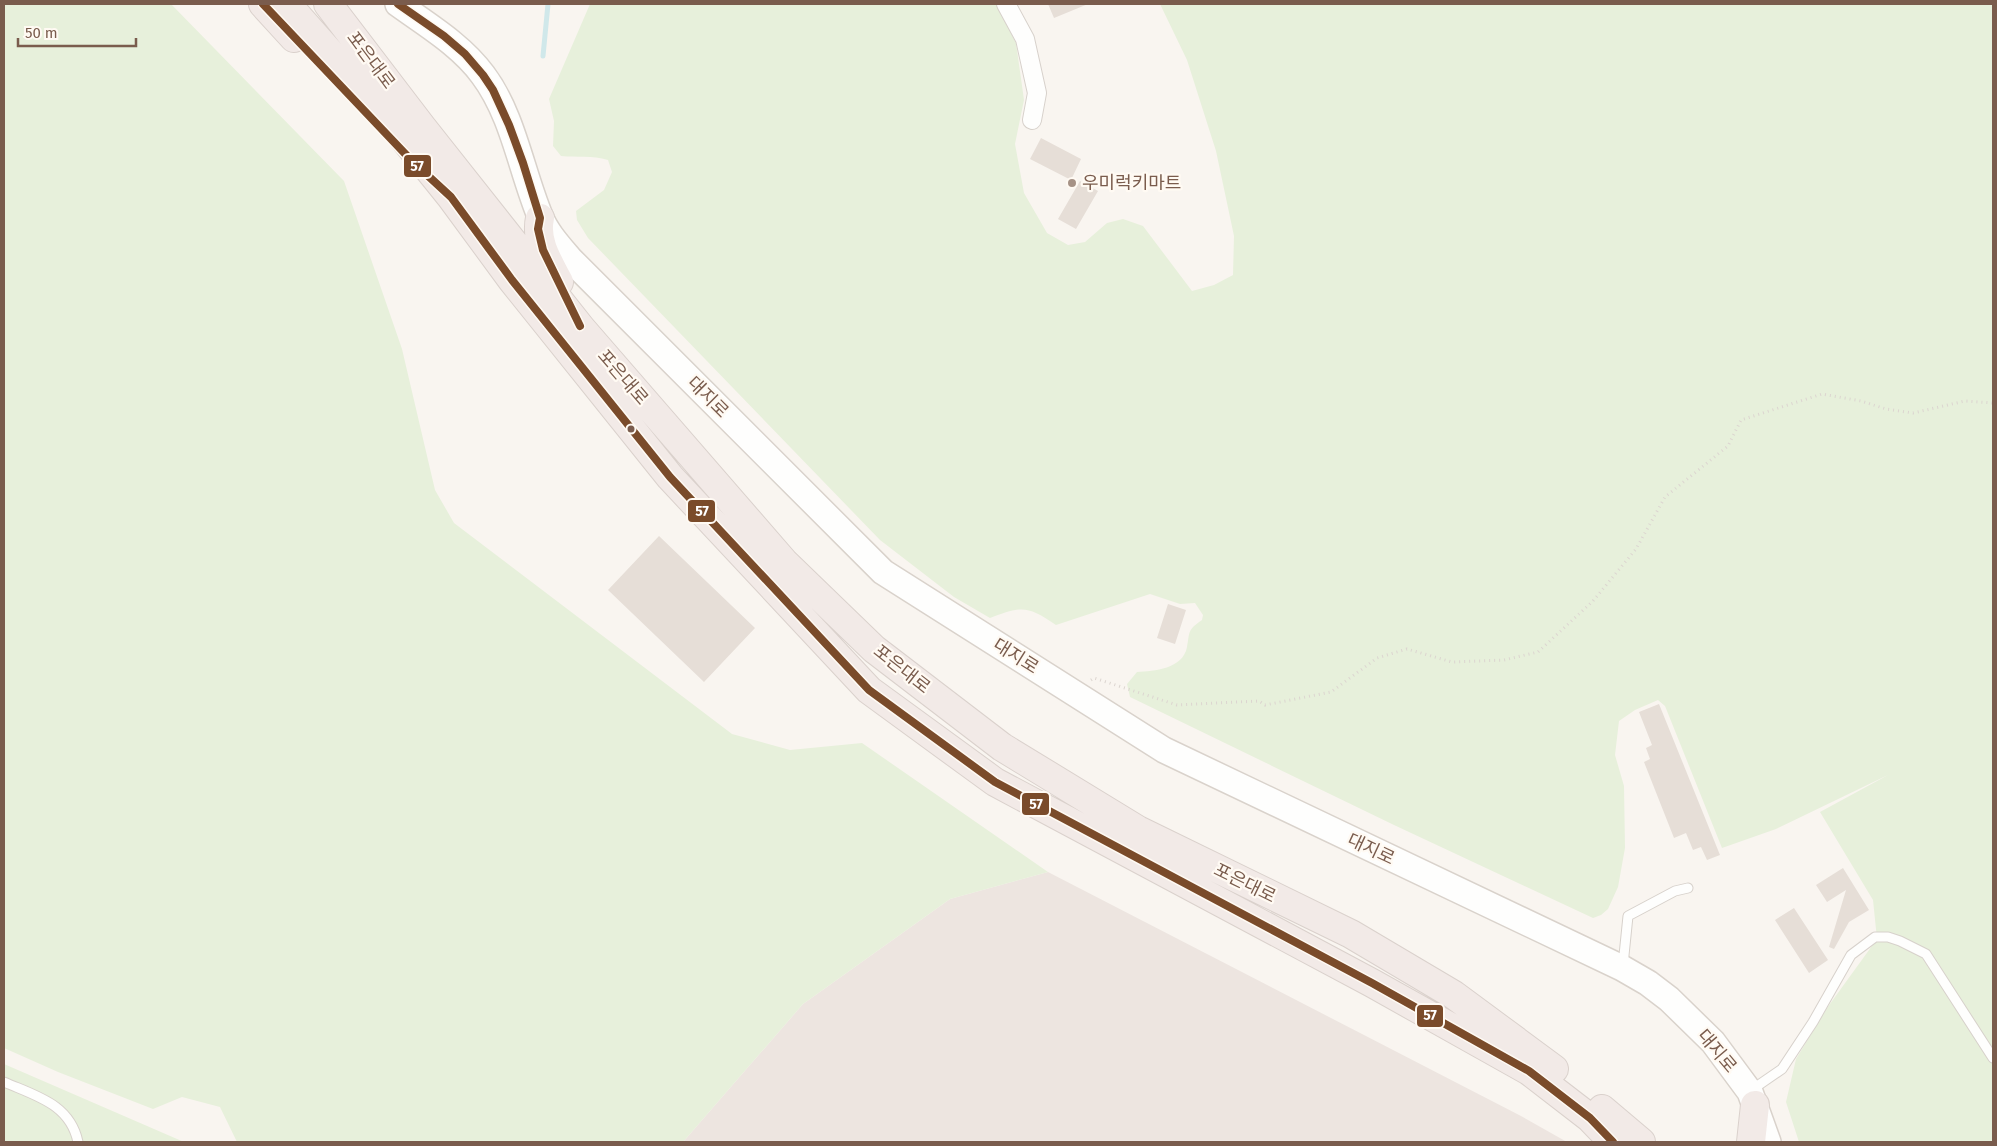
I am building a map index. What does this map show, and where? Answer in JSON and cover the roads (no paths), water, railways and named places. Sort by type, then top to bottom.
[{"type":"highway","points":[[263,4],[412,161],[450,197]]},
{"type":"highway","name":"포은대로","points":[[287,4],[384,115],[450,197],[512,280],[670,476],[869,690],[995,782],[1372,983],[1529,1071],[1590,1118],[1613,1142]]},
{"type":"highway","name":"포은대로","points":[[328,4],[422,127],[581,328],[784,562],[874,649],[1002,747],[1138,830],[1351,934],[1454,995],[1548,1064],[1641,1142]]},
{"type":"highway","points":[[540,218],[538,229],[543,250],[581,328]]},
{"type":"highway","points":[[1751,1142],[1752,1098]]},
{"type":"main road","name":"대지로","points":[[398,4],[450,41],[483,75],[505,116],[540,218],[570,259],[883,572],[1164,750],[1622,968],[1648,983],[1669,1000],[1712,1042],[1752,1098],[1768,1142]]},
{"type":"street","points":[[1006,4],[1025,39],[1038,93],[1032,120]]},
{"type":"lane","points":[[1622,968],[1628,916],[1675,891],[1688,888]]},
{"type":"lane","points":[[1752,1098],[1782,1070],[1813,1022],[1851,954],[1874,937],[1888,937],[1926,954],[1993,1058]]},
{"type":"lane","points":[[4,1082],[62,1109],[76,1131],[78,1142]]},
{"type":"waterway","points":[[543,56],[548,4]]},
{"type":"place","name":"우미럭키마트","points":[[1072,183]]}]
